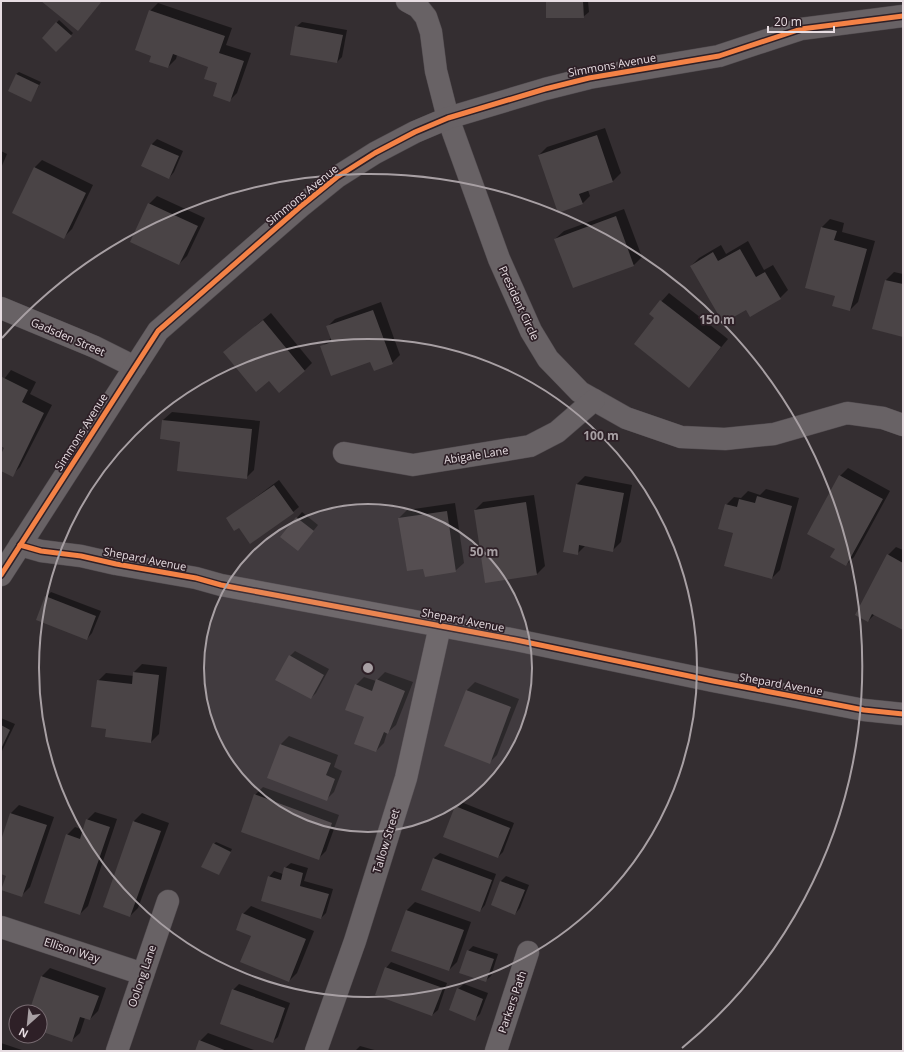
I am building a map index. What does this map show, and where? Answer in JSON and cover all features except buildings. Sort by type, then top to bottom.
[{"type":"street","name":"President Circle","points":[[407,1],[418,7],[426,17],[431,32],[436,71],[448,118],[499,259],[531,331],[548,358],[580,392],[626,418],[681,437],[725,439],[774,434],[847,413],[883,418],[903,425]]},
{"type":"street","name":"Simmons Avenue","points":[[1,575],[158,331],[336,178],[375,153],[415,132],[448,118],[545,88],[589,78],[719,56],[801,29],[903,16]]},
{"type":"street","name":"Gadsden Street","points":[[1,308],[95,347],[135,367]]},
{"type":"street","name":"Abigale Lane","points":[[344,453],[413,465],[530,446],[557,432],[594,400]]},
{"type":"street","name":"Shepard Avenue","points":[[20,545],[41,551],[81,556],[116,564],[196,578],[220,585],[595,656],[736,686],[864,710],[903,714]]},
{"type":"street","name":"Tallow Street","points":[[316,1051],[355,941],[406,778],[440,626]]},
{"type":"street","name":"Oolong Lane","points":[[117,1051],[168,901]]},
{"type":"street","name":"Ellison Way","points":[[1,927],[143,974]]},
{"type":"street","name":"Parkers Path","points":[[496,1051],[528,952]]},
{"type":"cycle path","points":[[1,575],[158,331],[300,207],[337,177],[375,153],[415,132],[448,118],[545,89],[589,78],[719,56],[801,29],[903,16]]},
{"type":"cycle path","points":[[20,545],[41,551],[81,556],[116,564],[196,578],[221,585],[516,640],[713,681],[864,710],[903,714]]}]
